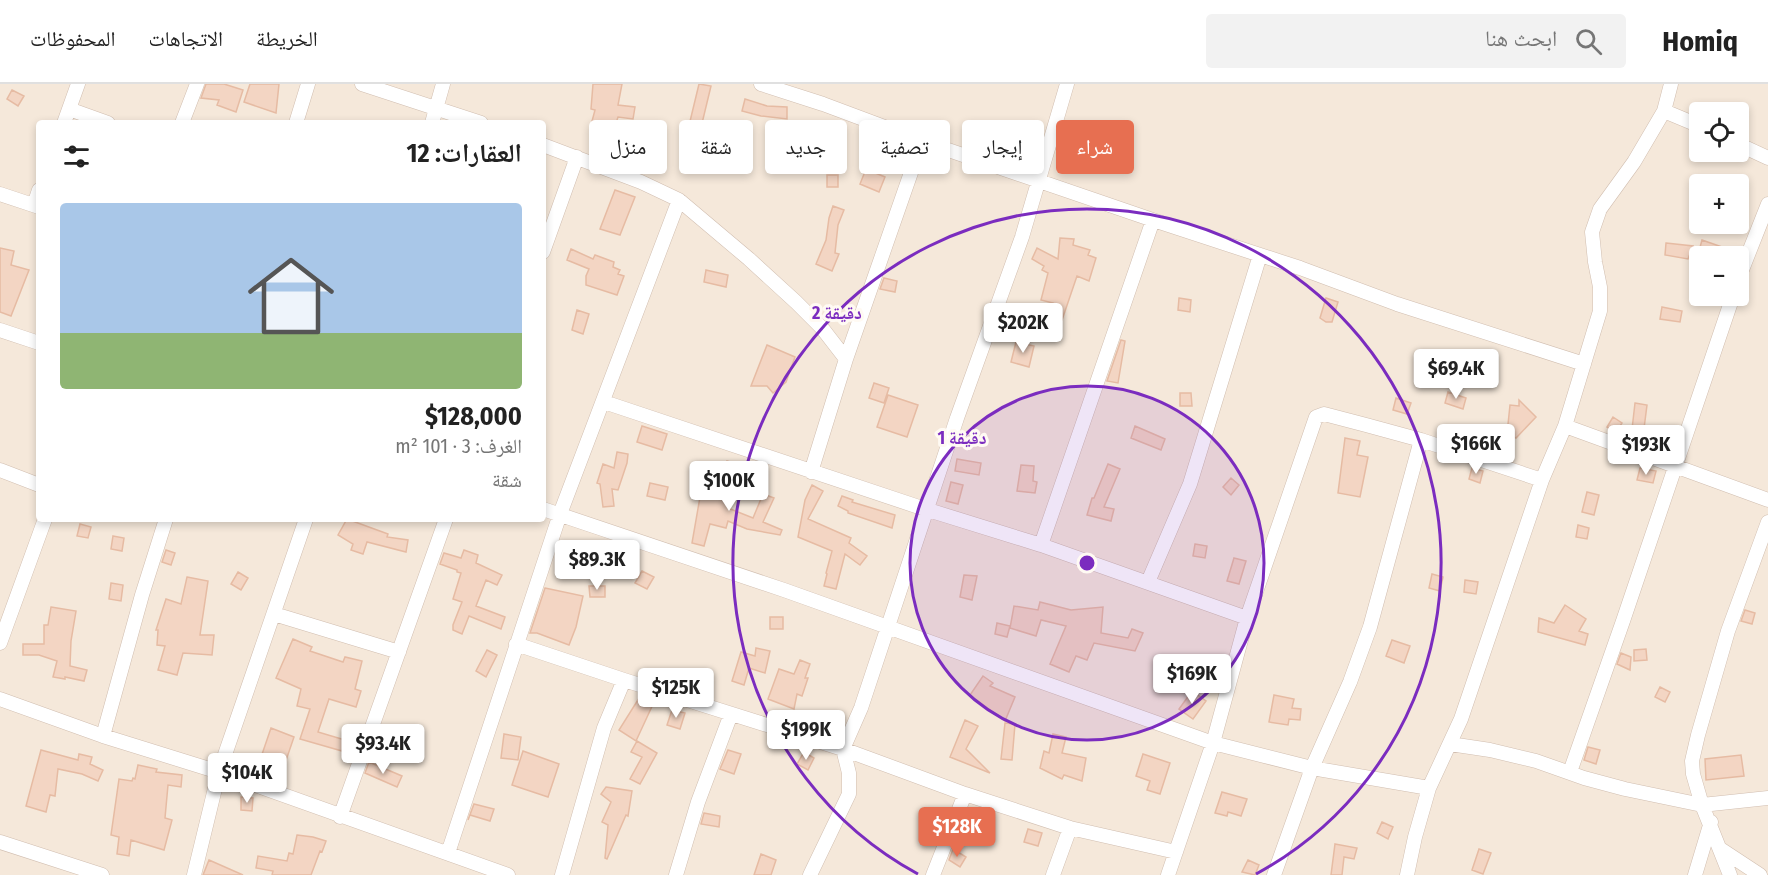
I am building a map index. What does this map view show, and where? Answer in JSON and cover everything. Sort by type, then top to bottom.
[{"type":"street","points":[[65,120],[78,84]]},
{"type":"street","points":[[183,120],[197,84]]},
{"type":"street","points":[[297,120],[308,84]]},
{"type":"street","points":[[362,84],[473,120]]},
{"type":"street","points":[[433,120],[443,84]]},
{"type":"street","points":[[761,84],[866,120]]},
{"type":"street","points":[[810,875],[849,794],[849,773],[843,749],[861,708],[926,509],[1022,237],[1067,84]]},
{"type":"street","points":[[1407,875],[1429,788],[1461,719],[1542,480],[1565,426],[1600,311],[1600,287],[1592,232],[1600,209],[1634,162],[1664,111],[1671,84]]},
{"type":"street","points":[[69,109],[100,120]]},
{"type":"street","points":[[1664,111],[1689,121]]},
{"type":"street","points":[[546,146],[641,182],[679,200],[796,302],[822,328],[846,359]]},
{"type":"street","points":[[1749,149],[1768,158]]},
{"type":"street","points":[[950,150],[1397,303],[1584,364]]},
{"type":"street","points":[[546,244],[577,158]]},
{"type":"street","points":[[811,472],[846,359],[910,174]]},
{"type":"street","points":[[0,194],[36,206]]},
{"type":"street","points":[[448,853],[560,514],[679,200]]},
{"type":"street","points":[[1749,252],[1768,204]]},
{"type":"street","points":[[1041,544],[1153,220]]},
{"type":"street","points":[[1148,582],[1190,484],[1260,255]]},
{"type":"street","points":[[1570,772],[1730,306]]},
{"type":"street","points":[[0,330],[36,343]]},
{"type":"street","points":[[603,402],[811,472],[1041,544],[1247,618]]},
{"type":"street","points":[[1168,875],[1213,743],[1247,618],[1316,417],[1324,414],[1421,440],[1542,480]]},
{"type":"street","points":[[1565,426],[1768,500]]},
{"type":"street","points":[[1274,875],[1312,768],[1350,682],[1370,627],[1421,440]]},
{"type":"street","points":[[0,470],[36,484]]},
{"type":"street","points":[[546,510],[784,590],[1213,743],[1312,768],[1429,788]]},
{"type":"street","points":[[0,643],[44,522]]},
{"type":"street","points":[[103,736],[142,595],[165,522]]},
{"type":"street","points":[[194,875],[219,772],[305,522]]},
{"type":"street","points":[[340,817],[445,522]]},
{"type":"street","points":[[1731,875],[1711,822],[1702,805],[1693,774],[1692,761],[1728,631],[1768,522]]},
{"type":"street","points":[[274,614],[399,652]]},
{"type":"street","points":[[516,644],[624,681],[843,749],[965,794],[1070,828],[1176,852]]},
{"type":"street","points":[[562,875],[604,728],[624,681]]},
{"type":"street","points":[[0,699],[103,736],[219,772],[508,875]]},
{"type":"street","points":[[675,875],[698,802],[731,714]]},
{"type":"street","points":[[1450,744],[1490,750],[1536,761],[1625,789],[1702,805],[1768,798]]},
{"type":"street","points":[[933,875],[965,794]]},
{"type":"street","points":[[1695,875],[1711,822]]},
{"type":"street","points":[[1053,875],[1070,828]]},
{"type":"street","points":[[0,842],[102,875]]},
{"type":"street","points":[[1722,850],[1760,875]]},
{"type":"shaded area","points":[[0,84],[1768,84],[1768,875],[0,875]]},
{"type":"building","points":[[206,84],[224,84],[243,90],[236,112],[217,105],[219,100],[201,98]]},
{"type":"building","points":[[250,84],[279,84],[276,113],[244,102]]},
{"type":"building","points":[[593,84],[622,84],[618,105],[635,107],[633,119],[618,117],[617,120],[592,120],[595,110],[591,109]]},
{"type":"building","points":[[699,84],[711,86],[703,120],[690,120]]},
{"type":"building","points":[[12,90],[24,96],[18,106],[7,99]]},
{"type":"building","points":[[745,99],[767,106],[787,107],[787,119],[742,111]]},
{"type":"building","points":[[864,174],[878,174],[885,177],[879,192],[860,184]]},
{"type":"building","points":[[827,175],[838,175],[838,187],[827,187]]},
{"type":"building","points":[[615,190],[635,197],[620,235],[600,229]]},
{"type":"building","points":[[833,206],[844,210],[838,225],[835,253],[839,254],[832,271],[816,264],[826,240]]},
{"type":"building","points":[[1060,238],[1074,239],[1073,245],[1090,250],[1088,255],[1096,258],[1089,281],[1077,276],[1062,320],[1049,315],[1053,303],[1041,300],[1048,273],[1042,270],[1044,266],[1032,259],[1037,248],[1058,259]]},
{"type":"building","points":[[1702,240],[1719,246],[1700,246]]},
{"type":"building","points":[[1666,243],[1693,246],[1689,246],[1688,259],[1665,255]]},
{"type":"building","points":[[0,248],[14,251],[11,265],[29,270],[11,316],[0,312]]},
{"type":"building","points":[[571,249],[593,259],[595,255],[614,262],[613,267],[620,270],[618,274],[624,276],[617,295],[586,285],[589,269],[567,260]]},
{"type":"building","points":[[706,270],[728,275],[726,287],[704,282]]},
{"type":"building","points":[[884,278],[897,281],[895,292],[880,289]]},
{"type":"building","points":[[1179,298],[1191,300],[1190,312],[1178,310]]},
{"type":"building","points":[[1326,298],[1338,302],[1332,322],[1326,322],[1320,318]]},
{"type":"building","points":[[1662,307],[1682,311],[1680,322],[1660,319]]},
{"type":"building","points":[[577,310],[589,314],[583,334],[572,330]]},
{"type":"building","points":[[1121,340],[1125,341],[1118,383],[1107,381]]},
{"type":"building","points":[[1016,342],[1034,346],[1029,367],[1011,362]]},
{"type":"building","points":[[767,345],[795,357],[786,382],[773,393],[767,386],[751,386]]},
{"type":"building","points":[[874,383],[889,388],[884,403],[869,398]]},
{"type":"building","points":[[1448,392],[1466,398],[1463,409],[1445,403]]},
{"type":"building","points":[[1180,393],[1191,393],[1192,406],[1180,406]]},
{"type":"building","points":[[888,395],[918,405],[907,437],[877,427]]},
{"type":"building","points":[[1396,398],[1411,403],[1407,414],[1393,410]]},
{"type":"building","points":[[1519,400],[1536,417],[1516,438],[1507,434],[1510,405],[1519,406]]},
{"type":"building","points":[[1635,403],[1647,405],[1642,444],[1631,438]]},
{"type":"building","points":[[1613,417],[1622,423],[1616,433],[1607,427]]},
{"type":"building","points":[[642,426],[667,434],[662,450],[637,442]]},
{"type":"building","points":[[1135,426],[1165,439],[1161,450],[1131,438]]},
{"type":"building","points":[[1345,438],[1360,441],[1357,455],[1368,457],[1360,497],[1338,493]]},
{"type":"building","points":[[617,452],[628,454],[627,463],[618,490],[612,489],[614,506],[603,507],[600,484],[597,483],[603,464],[614,468]]},
{"type":"building","points":[[957,459],[981,463],[979,475],[955,471]]},
{"type":"building","points":[[727,461],[734,463],[727,495],[732,497],[728,508],[753,518],[763,494],[774,498],[763,522],[782,530],[780,535],[747,529],[728,521],[726,528],[710,524],[704,546],[692,543],[700,497],[714,499]]},
{"type":"building","points":[[1108,464],[1120,469],[1104,507],[1114,509],[1111,521],[1087,515],[1092,498],[1094,498]]},
{"type":"building","points":[[1021,465],[1034,466],[1033,481],[1037,482],[1035,493],[1017,491]]},
{"type":"building","points":[[1472,468],[1483,471],[1480,483],[1469,479]]},
{"type":"building","points":[[1640,468],[1656,471],[1653,483],[1637,480]]},
{"type":"building","points":[[1231,478],[1239,485],[1231,495],[1223,487]]},
{"type":"building","points":[[951,482],[963,485],[958,504],[946,501]]},
{"type":"building","points":[[650,483],[668,487],[665,500],[647,496]]},
{"type":"building","points":[[812,485],[823,491],[808,519],[851,538],[849,543],[867,556],[860,565],[845,554],[836,589],[824,586],[832,551],[798,537],[805,500]]},
{"type":"building","points":[[1587,492],[1599,495],[1594,515],[1582,512]]},
{"type":"building","points":[[842,496],[853,500],[852,502],[895,515],[892,528],[848,513],[838,506]]},
{"type":"building","points":[[345,522],[355,522],[388,534],[387,537],[408,540],[406,552],[367,542],[363,554],[351,550],[353,544],[338,535]]},
{"type":"building","points":[[80,524],[91,527],[88,538],[77,536]]},
{"type":"building","points":[[1578,525],[1589,528],[1587,539],[1576,537]]},
{"type":"building","points":[[113,536],[124,538],[122,551],[111,549]]},
{"type":"building","points":[[1195,544],[1207,546],[1205,558],[1193,556]]},
{"type":"building","points":[[166,550],[175,553],[171,565],[162,562]]},
{"type":"building","points":[[464,550],[478,555],[476,563],[502,575],[497,585],[486,580],[476,606],[505,617],[501,629],[469,616],[462,634],[453,630],[462,602],[453,599],[461,573],[440,564],[444,553],[461,558]]},
{"type":"building","points":[[1234,558],[1246,561],[1239,584],[1227,581]]},
{"type":"building","points":[[642,571],[654,577],[647,589],[635,583]]},
{"type":"building","points":[[238,572],[248,578],[241,590],[231,584]]},
{"type":"building","points":[[1432,574],[1443,577],[1440,591],[1429,588]]},
{"type":"building","points":[[964,575],[977,576],[972,600],[960,597]]},
{"type":"building","points":[[187,577],[208,581],[200,635],[214,635],[212,655],[183,653],[177,675],[158,670],[165,646],[157,645],[158,630],[156,630],[166,599],[181,604]]},
{"type":"building","points":[[1465,580],[1478,582],[1476,594],[1464,592]]},
{"type":"building","points":[[111,583],[123,585],[121,601],[109,599]]},
{"type":"building","points":[[589,586],[605,586],[605,597],[590,597]]},
{"type":"building","points":[[545,588],[583,596],[569,645],[537,633],[530,633]]},
{"type":"building","points":[[1040,602],[1071,610],[1103,607],[1101,633],[1128,638],[1132,629],[1143,633],[1135,651],[1094,643],[1087,660],[1076,656],[1069,672],[1050,664],[1066,626],[1041,620],[1036,636],[1010,628],[1014,606],[1038,610]]},
{"type":"building","points":[[1565,605],[1586,619],[1579,631],[1588,634],[1585,645],[1538,632],[1539,618],[1554,623]]},
{"type":"building","points":[[51,607],[76,611],[70,666],[87,670],[84,681],[53,677],[57,661],[39,655],[23,655],[23,644],[44,644],[44,625],[48,625]]},
{"type":"building","points":[[1745,610],[1755,613],[1752,624],[1741,621]]},
{"type":"building","points":[[770,617],[783,617],[783,629],[770,629]]},
{"type":"building","points":[[997,623],[1010,626],[1007,637],[995,634]]},
{"type":"building","points":[[293,639],[312,647],[310,651],[343,662],[345,657],[362,661],[355,689],[361,691],[356,707],[329,699],[318,732],[345,740],[342,751],[300,739],[310,709],[297,706],[301,689],[276,678]]},
{"type":"building","points":[[1392,640],[1410,646],[1404,663],[1386,656]]},
{"type":"building","points":[[756,648],[770,651],[765,673],[749,668],[744,685],[732,681],[741,652],[755,656]]},
{"type":"building","points":[[1646,649],[1647,660],[1634,661],[1634,650]]},
{"type":"building","points":[[487,650],[497,655],[486,677],[476,671]]},
{"type":"building","points":[[1621,653],[1631,657],[1630,670],[1617,664]]},
{"type":"building","points":[[800,660],[810,664],[802,696],[797,694],[794,709],[768,699],[779,669],[794,674]]},
{"type":"building","points":[[983,676],[993,683],[990,686],[1015,697],[1005,721],[970,695]]},
{"type":"building","points":[[1660,687],[1670,692],[1665,702],[1655,697]]},
{"type":"building","points":[[1192,691],[1206,701],[1193,719],[1179,709]]},
{"type":"building","points":[[641,695],[654,702],[636,741],[619,730]]},
{"type":"building","points":[[1274,695],[1294,699],[1292,708],[1301,709],[1300,720],[1289,719],[1288,725],[1269,722]]},
{"type":"building","points":[[672,710],[685,713],[680,729],[667,725]]},
{"type":"building","points":[[965,720],[978,726],[966,749],[990,773],[950,757]]},
{"type":"building","points":[[1005,723],[1015,724],[1012,760],[1001,759]]},
{"type":"building","points":[[271,728],[294,737],[281,775],[258,766]]},
{"type":"building","points":[[504,734],[521,737],[518,760],[501,758]]},
{"type":"building","points":[[1053,734],[1066,737],[1062,753],[1086,758],[1082,781],[1064,775],[1062,779],[1040,768],[1044,751],[1049,753]]},
{"type":"building","points":[[637,741],[657,753],[640,784],[630,779],[642,757],[631,752]]},
{"type":"building","points":[[1588,747],[1600,750],[1596,764],[1584,760]]},
{"type":"building","points":[[41,750],[78,760],[79,754],[92,757],[90,764],[103,770],[98,781],[82,774],[58,769],[55,796],[50,795],[46,812],[26,806]]},
{"type":"building","points":[[728,750],[741,754],[734,774],[720,769]]},
{"type":"building","points":[[523,751],[559,764],[548,797],[512,785]]},
{"type":"building","points":[[804,752],[814,758],[808,770],[797,764]]},
{"type":"building","points":[[1143,754],[1170,763],[1160,794],[1147,790],[1150,781],[1136,776]]},
{"type":"building","points":[[240,755],[251,758],[249,771],[237,768]]},
{"type":"building","points":[[1741,755],[1744,776],[1706,780],[1705,759]]},
{"type":"building","points":[[369,762],[402,776],[397,787],[365,773]]},
{"type":"building","points":[[138,765],[157,769],[156,772],[182,775],[181,787],[168,785],[165,818],[172,820],[164,850],[131,840],[129,856],[117,854],[119,837],[111,835],[119,779],[132,781],[133,778],[135,779]]},
{"type":"building","points":[[606,787],[632,791],[628,816],[626,815],[607,859],[605,858],[608,825],[602,822],[611,802],[601,794]]},
{"type":"building","points":[[1222,792],[1247,799],[1241,816],[1228,812],[1227,816],[1215,813]]},
{"type":"building","points":[[241,797],[253,798],[252,811],[241,810]]},
{"type":"building","points":[[474,804],[494,809],[490,821],[470,815],[468,820]]},
{"type":"building","points":[[704,813],[720,816],[719,827],[701,824]]},
{"type":"building","points":[[1382,822],[1393,827],[1388,839],[1377,833]]},
{"type":"building","points":[[1028,829],[1042,833],[1038,846],[1024,842]]},
{"type":"building","points":[[297,835],[326,841],[311,875],[272,875],[273,871],[256,868],[258,856],[287,861],[289,853],[293,854]]},
{"type":"building","points":[[1335,844],[1357,848],[1354,859],[1344,857],[1342,875],[1331,875]]},
{"type":"building","points":[[953,849],[966,857],[960,867],[949,860]]},
{"type":"building","points":[[1479,849],[1491,853],[1483,874],[1472,870]]},
{"type":"building","points":[[761,854],[776,860],[771,875],[754,875]]},
{"type":"building","points":[[209,860],[243,875],[203,875]]},
{"type":"building","points":[[1248,860],[1259,865],[1255,875],[1242,872]]}]
